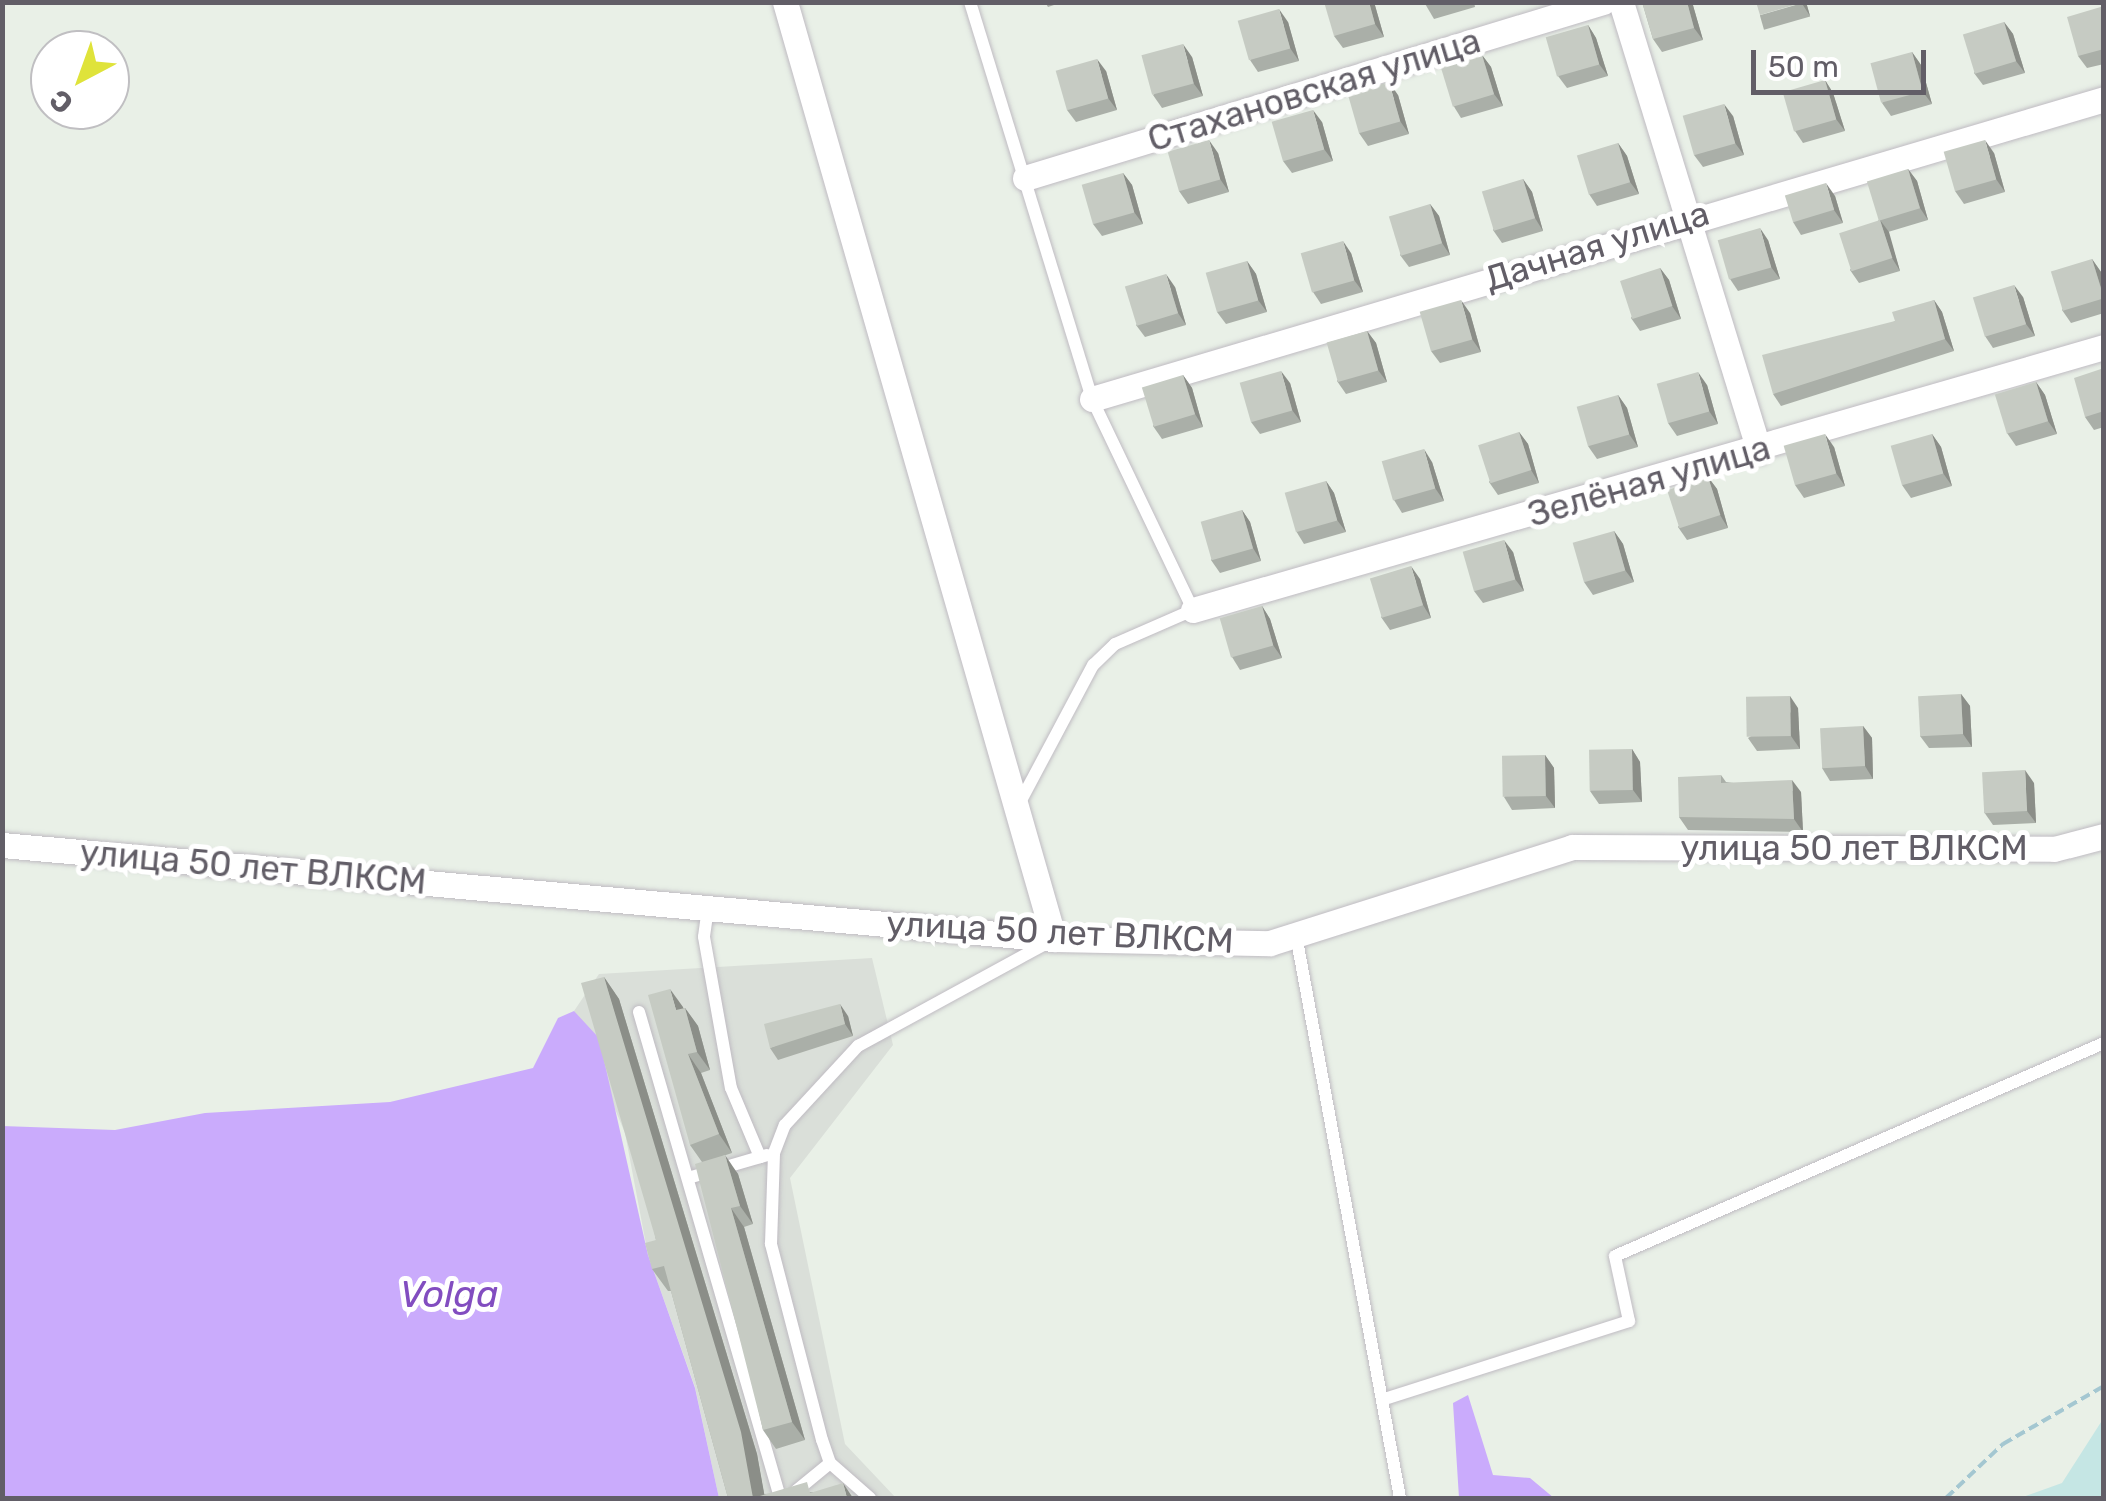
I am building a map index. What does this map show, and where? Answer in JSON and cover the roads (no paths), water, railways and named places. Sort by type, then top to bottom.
[{"type":"street","points":[[784,2],[1054,939]]},
{"type":"street","name":"Стахановская улица","points":[[1025,178],[1603,2]]},
{"type":"street","points":[[1622,2],[1759,451]]},
{"type":"street","name":"Дачная улица","points":[[1092,399],[1687,218],[2104,99]]},
{"type":"street","name":"Зелёная улица","points":[[1192,610],[1759,451],[2104,347]]},
{"type":"street","name":"улица 50 лет ВЛКСМ","points":[[5,846],[1054,939],[1270,943],[1572,847],[2054,850],[2104,836]]},
{"type":"lane","points":[[970,2],[1092,399],[1192,610],[1115,644],[1092,665],[1016,810]]},
{"type":"lane","points":[[708,908],[704,936],[731,1088],[767,1155],[771,1244],[830,1463],[870,1498]]},
{"type":"lane","points":[[1296,935],[1388,1398],[1400,1498]]},
{"type":"lane","points":[[688,1178],[767,1155],[785,1126],[858,1046],[1054,939]]},
{"type":"lane","points":[[639,1012],[779,1496],[800,1490],[830,1463]]},
{"type":"lane","points":[[1388,1398],[1628,1320],[1616,1256],[2104,1043]]},
{"type":"water","name":"Volga","points":[[574,1011],[599,1038],[648,1255],[695,1388],[719,1498],[3,1498],[2,1126],[115,1130],[205,1113],[390,1102],[533,1068],[558,1018]]},
{"type":"water","points":[[1468,1395],[1493,1475],[1530,1478],[1554,1498],[1459,1498],[1453,1403]]}]
